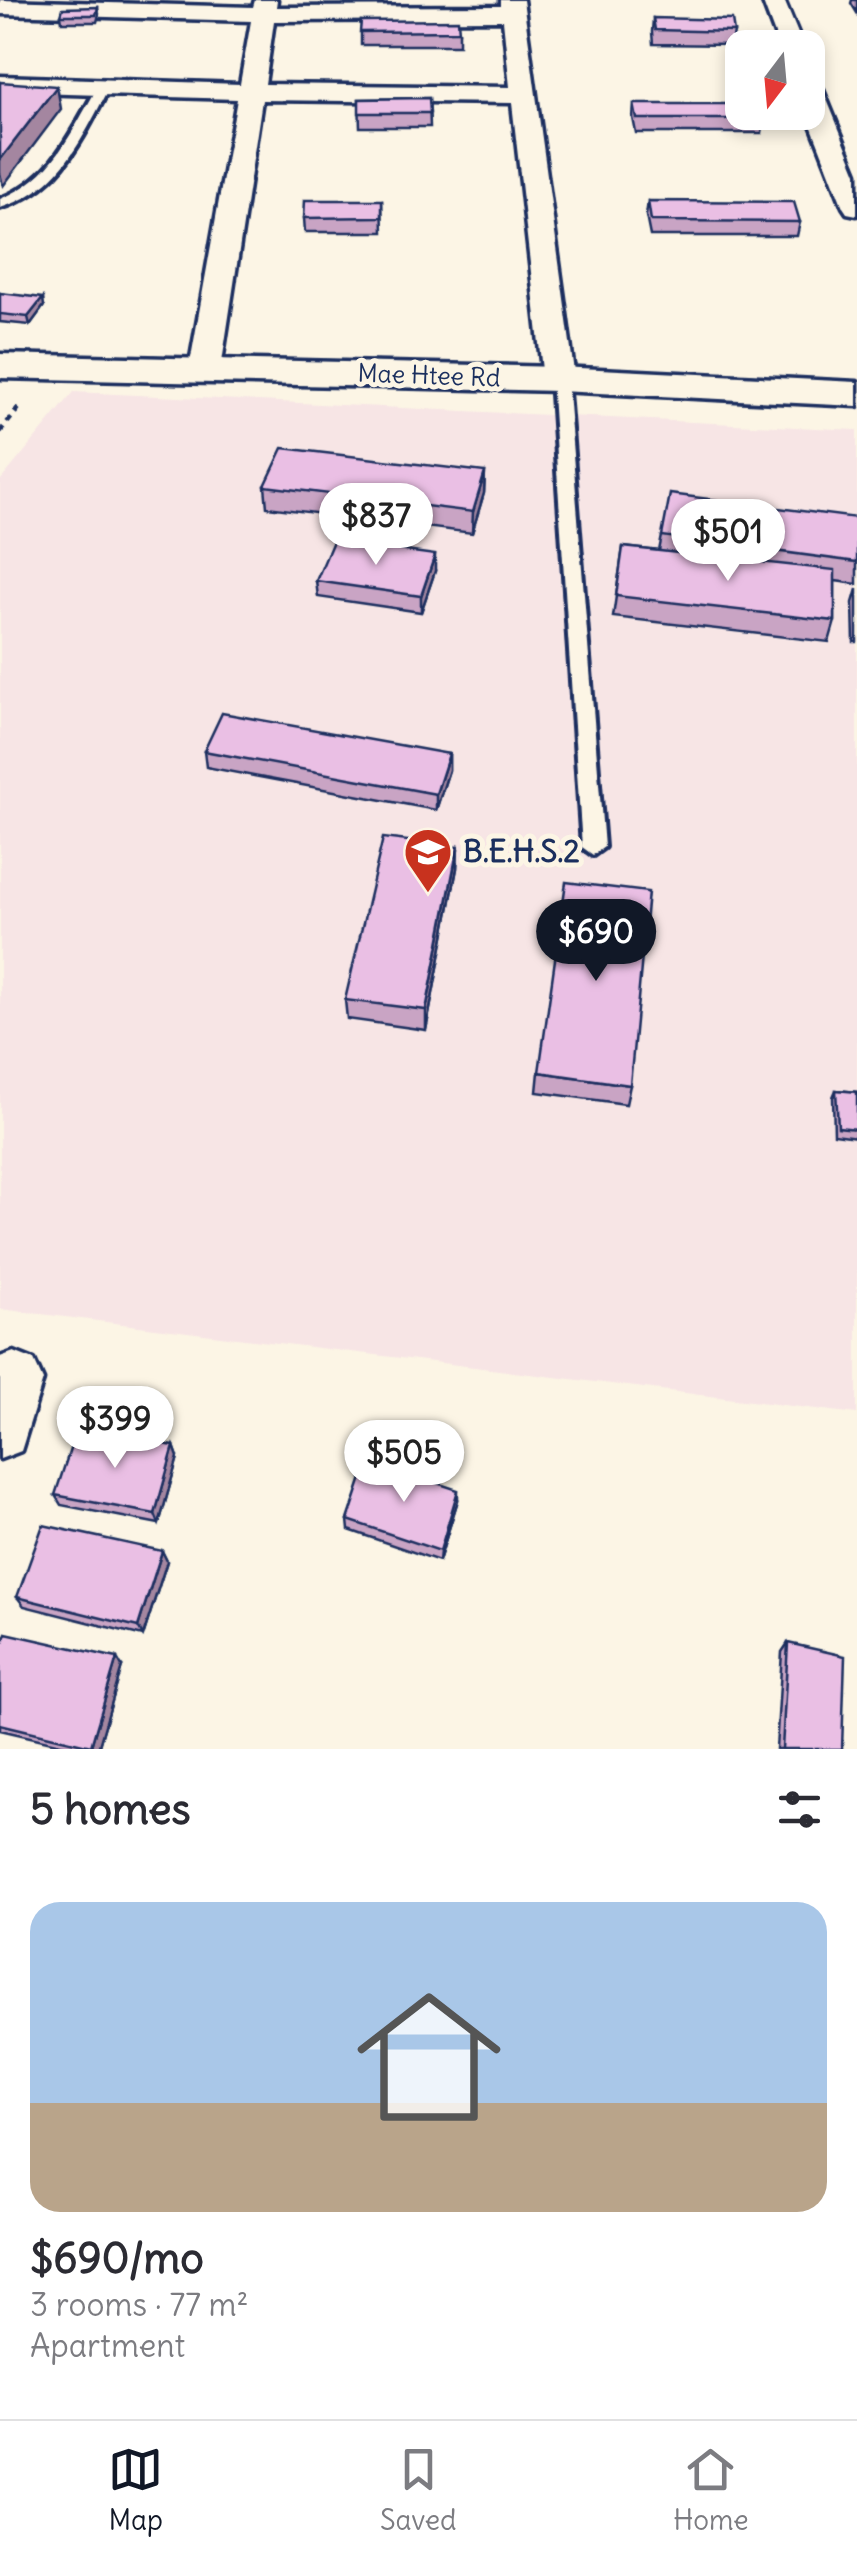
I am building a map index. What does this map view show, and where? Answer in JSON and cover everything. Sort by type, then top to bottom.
[{"type":"street","points":[[773,0],[785,30]]},
{"type":"street","points":[[0,7],[512,6],[520,96],[559,378]]},
{"type":"street","points":[[205,368],[265,7]]},
{"type":"street","points":[[0,84],[102,90],[520,96]]},
{"type":"street","points":[[825,127],[857,207]]},
{"type":"street","name":"Mae Htee Rd","points":[[0,366],[559,378],[857,394]]},
{"type":"lane","points":[[0,204],[25,196],[54,174],[102,90]]},
{"type":"lane","points":[[559,378],[592,847]]},
{"type":"shaded area","name":"B.E.H.S.2","points":[[74,392],[857,430],[857,1414],[0,1309],[0,481]]},
{"type":"building","points":[[98,7],[96,15],[61,15],[63,8]]},
{"type":"building","points":[[653,18],[732,20],[734,30],[725,32],[655,30]]},
{"type":"building","points":[[458,20],[459,31],[360,32],[361,21]]},
{"type":"building","points":[[0,82],[57,86],[0,160]]},
{"type":"building","points":[[429,98],[430,113],[359,113],[359,99]]},
{"type":"building","points":[[634,104],[725,104],[725,119],[637,119]]},
{"type":"building","points":[[305,200],[382,200],[382,217],[304,218]]},
{"type":"building","points":[[648,201],[794,202],[800,222],[651,221]]},
{"type":"building","points":[[0,293],[43,298],[28,317],[0,314]]},
{"type":"building","points":[[283,448],[485,472],[473,512],[265,486]]},
{"type":"building","points":[[670,494],[857,518],[857,562],[662,536]]},
{"type":"building","points":[[333,541],[435,555],[421,596],[316,581]]},
{"type":"building","points":[[623,547],[835,570],[835,621],[616,596]]},
{"type":"building","points":[[222,713],[449,754],[436,794],[204,751]]},
{"type":"building","points":[[383,838],[458,847],[426,1010],[345,1000]]},
{"type":"building","points":[[566,882],[648,892],[630,1085],[539,1072]]},
{"type":"building","points":[[836,1090],[857,1092],[857,1129],[838,1127]]},
{"type":"building","points":[[77,1428],[174,1446],[155,1514],[55,1495]]},
{"type":"building","points":[[368,1460],[458,1490],[440,1551],[348,1520]]},
{"type":"building","points":[[43,1525],[162,1551],[138,1627],[17,1597]]},
{"type":"building","points":[[6,1633],[117,1658],[91,1746],[0,1724],[0,1651]]},
{"type":"building","points":[[788,1643],[845,1656],[842,1749],[782,1749]]},
{"type":"place","name":"B.E.H.S.2","points":[[428,894]]}]
